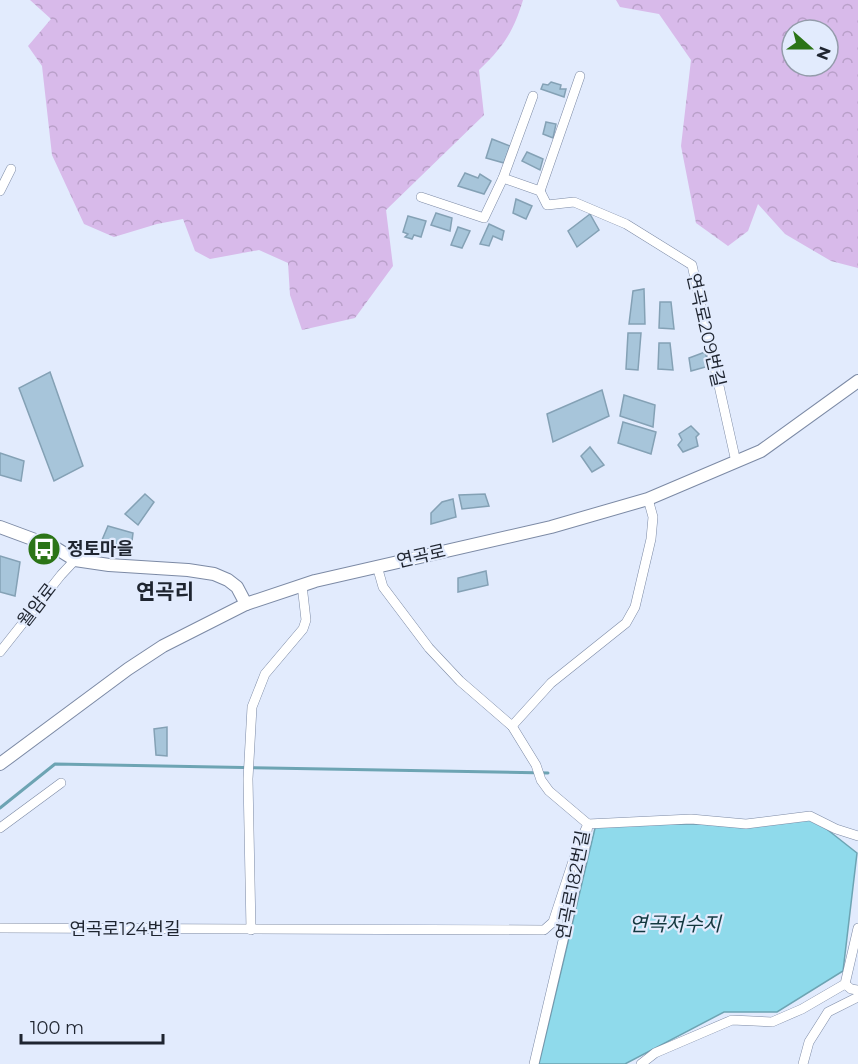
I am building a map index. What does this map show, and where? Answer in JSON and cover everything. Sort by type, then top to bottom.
[{"type":"street","points":[[540,191],[580,76]]},
{"type":"street","points":[[421,197],[484,218],[504,178],[533,96]]},
{"type":"street","points":[[0,191],[11,169]]},
{"type":"street","name":"연곡로209번길","points":[[504,178],[540,191],[547,205],[574,202],[626,224],[692,265],[735,462]]},
{"type":"street","name":"연곡로","points":[[0,764],[106,683],[163,646],[246,604],[302,585],[551,527],[648,499],[761,451],[858,381]]},
{"type":"street","points":[[512,726],[551,683],[626,623],[635,607],[651,539],[653,517],[648,499]]},
{"type":"street","points":[[0,527],[54,547],[75,561],[214,574],[237,587],[246,604]]},
{"type":"street","name":"월암로","points":[[0,652],[61,575],[75,561]]},
{"type":"street","name":"연곡로182번길","points":[[377,566],[383,586],[429,648],[460,681],[512,726],[549,791],[588,824],[585,847],[534,1064]]},
{"type":"street","points":[[251,930],[248,779],[252,707],[266,674],[303,629],[306,620],[302,585]]},
{"type":"street","points":[[0,828],[61,783]]},
{"type":"street","points":[[588,824],[691,819],[746,825],[810,816],[836,829],[858,836]]},
{"type":"street","name":"연곡로124번길","points":[[0,928],[544,930],[553,922],[578,846],[588,824]]},
{"type":"street","points":[[641,1064],[655,1053],[732,1020],[772,1022],[802,1009],[845,984],[858,928]]},
{"type":"street","points":[[845,984],[851,989],[858,990]]},
{"type":"street","points":[[803,1064],[809,1042],[828,1012],[858,997]]},
{"type":"green space","points":[[30,0],[523,0],[506,39],[479,70],[484,115],[386,210],[393,266],[355,318],[302,330],[290,295],[288,263],[259,250],[210,259],[195,251],[183,219],[114,237],[84,224],[52,155],[42,66],[28,46],[51,19]]},
{"type":"green space","points":[[616,0],[858,0],[858,268],[831,261],[785,234],[758,204],[748,231],[728,246],[696,223],[681,146],[691,60],[659,14],[620,7]]},
{"type":"water","name":"연곡저수지","points":[[810,816],[857,853],[843,971],[777,1012],[724,1012],[625,1064],[539,1064],[596,824],[746,824]]},
{"type":"building","points":[[551,82],[561,85],[560,89],[566,89],[564,97],[541,89],[543,84],[548,85]]},
{"type":"building","points":[[546,122],[556,124],[553,138],[543,134]]},
{"type":"building","points":[[492,139],[510,146],[504,163],[486,158]]},
{"type":"building","points":[[527,152],[543,159],[540,170],[522,161]]},
{"type":"building","points":[[465,173],[478,178],[480,174],[491,181],[484,194],[458,186]]},
{"type":"building","points":[[516,199],[532,206],[526,219],[513,213]]},
{"type":"building","points":[[436,213],[452,218],[450,231],[431,225]]},
{"type":"building","points":[[590,214],[599,230],[577,247],[568,231]]},
{"type":"building","points":[[408,216],[426,221],[421,237],[414,235],[412,239],[405,237],[408,234],[403,232]]},
{"type":"building","points":[[489,224],[504,231],[502,240],[493,236],[489,246],[480,244]]},
{"type":"building","points":[[458,227],[470,231],[462,248],[451,245]]},
{"type":"building","points":[[644,289],[645,324],[629,324],[633,291]]},
{"type":"building","points":[[660,302],[671,302],[674,329],[659,328]]},
{"type":"building","points":[[628,333],[641,333],[638,370],[626,369]]},
{"type":"building","points":[[659,343],[670,343],[673,370],[658,369]]},
{"type":"building","points":[[705,352],[709,366],[691,371],[689,358]]},
{"type":"building","points":[[50,372],[83,466],[54,481],[19,388]]},
{"type":"building","points":[[602,390],[609,416],[553,442],[547,414]]},
{"type":"building","points":[[624,395],[655,405],[653,427],[620,416]]},
{"type":"building","points":[[623,422],[656,432],[651,454],[618,443]]},
{"type":"building","points":[[691,426],[699,434],[696,437],[698,446],[683,452],[678,445],[682,440],[679,434]]},
{"type":"building","points":[[590,447],[604,465],[592,472],[581,456]]},
{"type":"building","points":[[0,453],[24,461],[21,481],[0,475]]},
{"type":"building","points":[[145,494],[154,502],[138,525],[125,514]]},
{"type":"building","points":[[485,494],[489,506],[462,509],[459,495]]},
{"type":"building","points":[[453,499],[456,517],[431,524],[431,513],[442,502]]},
{"type":"building","points":[[108,526],[133,533],[131,549],[102,540]]},
{"type":"building","points":[[0,556],[20,562],[15,596],[0,592]]},
{"type":"building","points":[[486,571],[488,585],[458,592],[458,578]]},
{"type":"building","points":[[167,727],[167,756],[156,755],[154,729]]},
{"type":"waterway","points":[[0,808],[55,764],[548,773]]},
{"type":"place","name":"정토마을","points":[[44,549]]},
{"type":"district","name":"연곡리","points":[[165,592]]}]
